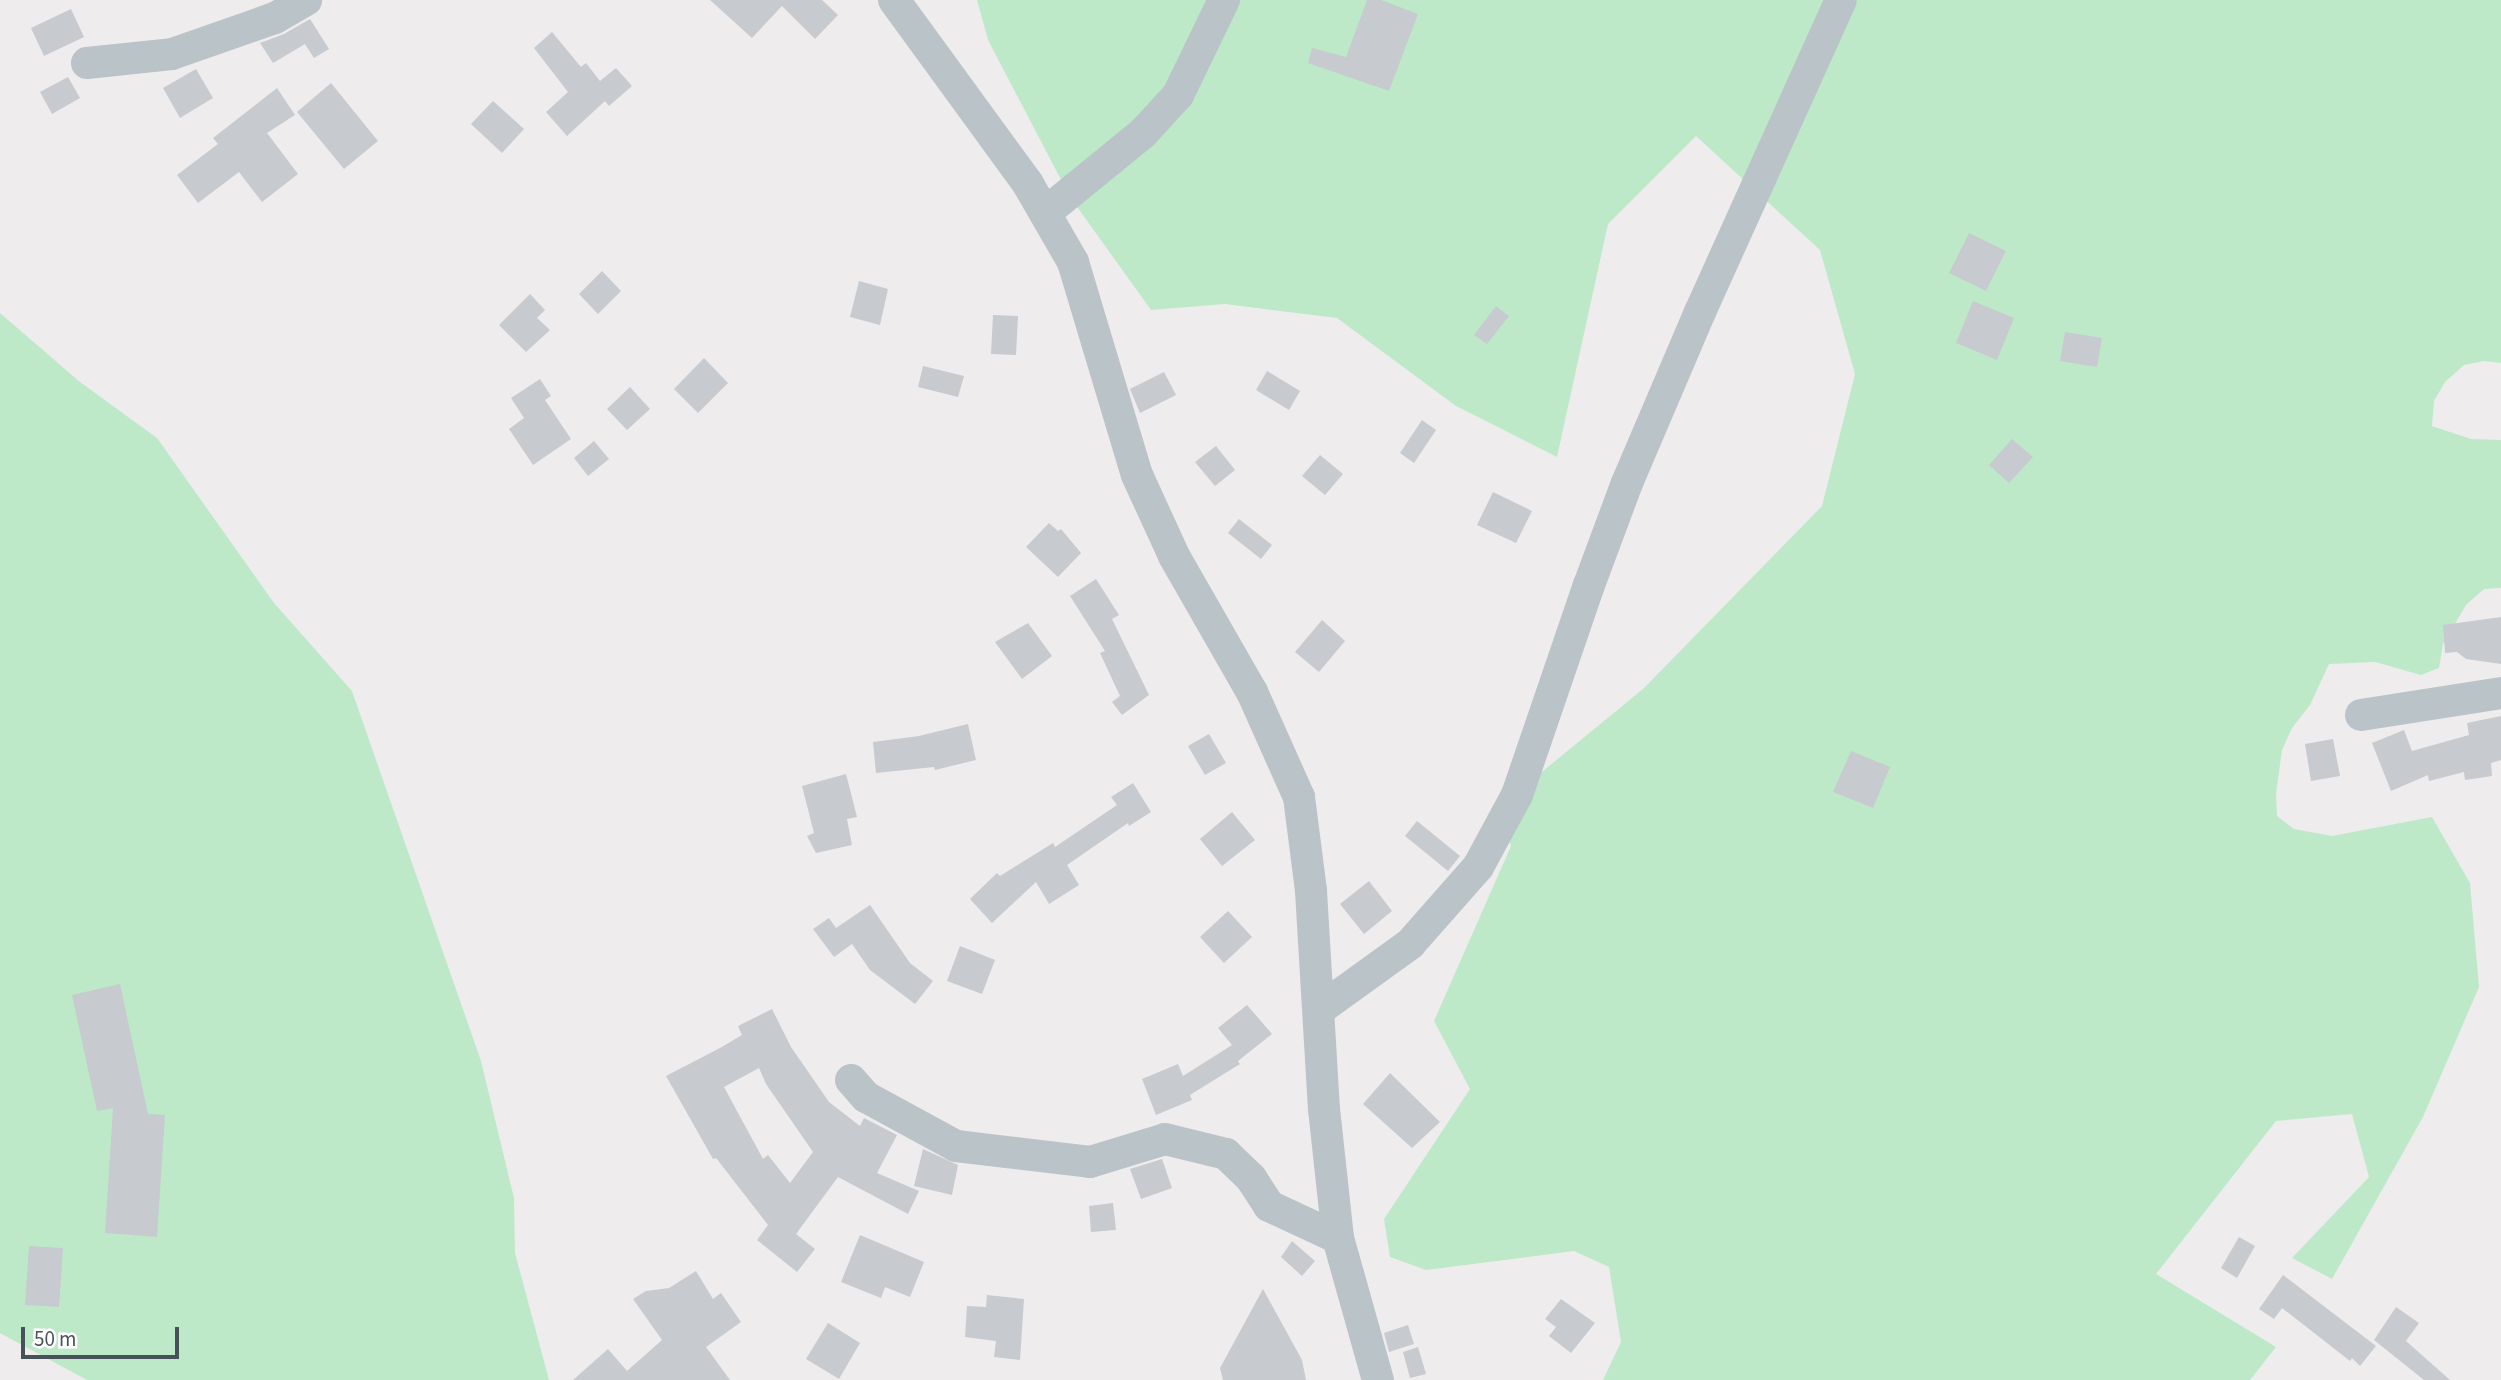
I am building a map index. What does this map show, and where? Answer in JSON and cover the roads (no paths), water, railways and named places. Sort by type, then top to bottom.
[{"type":"street","points":[[87,63],[172,54],[275,18],[306,0]]},
{"type":"street","points":[[894,0],[1028,184],[1073,262],[1137,475],[1174,556],[1252,692],[1299,797],[1311,891],[1324,1109],[1338,1238],[1378,1380]]},
{"type":"street","points":[[1045,213],[1143,133],[1178,95],[1224,0]]},
{"type":"street","points":[[1320,1009],[1410,944],[1478,867],[1517,795],[1588,585],[1627,483],[1700,312],[1841,0]]},
{"type":"street","points":[[2361,715],[2501,694]]},
{"type":"street","points":[[851,1080],[866,1097],[956,1146],[1090,1162],[1165,1139],[1226,1154],[1251,1178],[1269,1206],[1338,1238]]}]
